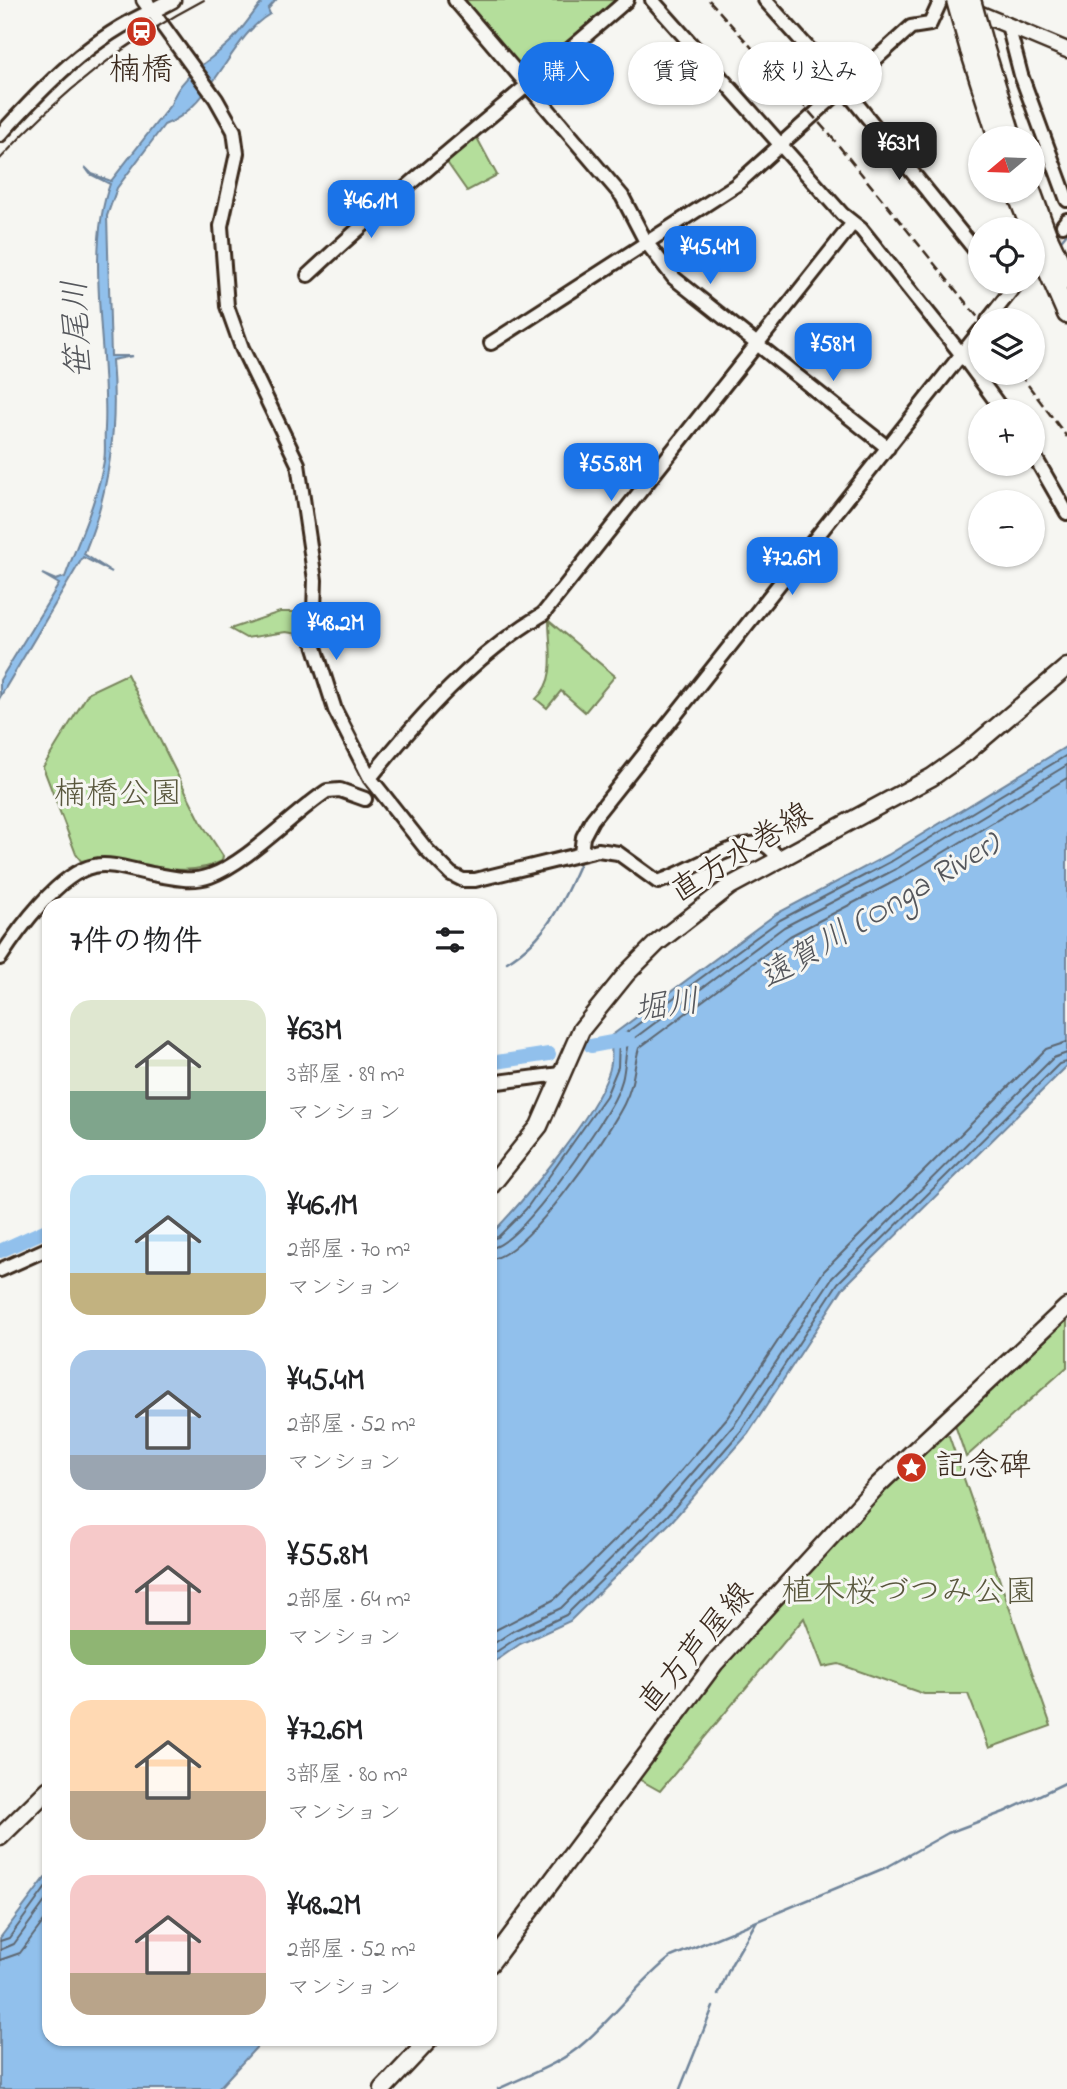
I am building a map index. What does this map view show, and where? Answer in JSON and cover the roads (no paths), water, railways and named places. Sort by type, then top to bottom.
[{"type":"highway","points":[[956,0],[1007,126]]},
{"type":"highway","points":[[971,0],[977,49],[995,126]]},
{"type":"highway","points":[[1025,203],[1046,232]]},
{"type":"highway","points":[[1035,203],[1046,232],[1051,260],[1067,314]]},
{"type":"highway","points":[[1051,260],[1067,279]]},
{"type":"main road","points":[[148,6],[173,0]]},
{"type":"main road","points":[[948,0],[1067,50]]},
{"type":"main road","name":"直方水巻線","points":[[497,1177],[539,1126],[581,1030],[627,973],[689,916],[730,886],[778,858],[932,777],[967,752],[1067,667]]},
{"type":"main road","name":"直方芦屋線","points":[[497,1955],[715,1663],[877,1486],[1067,1307]]},
{"type":"main road","points":[[0,1837],[42,1796]]},
{"type":"main road","points":[[383,2089],[423,2046]]},
{"type":"street","points":[[455,0],[518,75]]},
{"type":"street","points":[[579,42],[627,0]]},
{"type":"street","points":[[652,0],[778,144],[853,223],[964,358],[994,399]]},
{"type":"street","points":[[765,0],[803,42]]},
{"type":"street","points":[[882,53],[911,27],[930,24],[941,0]]},
{"type":"street","points":[[0,135],[64,70],[148,6],[216,99],[234,131],[237,153],[220,226],[227,306],[242,348],[298,464],[314,580],[313,641],[335,710],[370,779],[427,850],[451,874],[463,880],[475,880],[598,850],[618,853],[658,882],[718,855],[759,843],[769,847],[778,858]]},
{"type":"street","points":[[1008,25],[1021,75],[1067,200]]},
{"type":"street","points":[[308,275],[467,133],[518,95]]},
{"type":"street","points":[[544,105],[622,196],[646,242],[674,278],[888,448]]},
{"type":"street","points":[[491,343],[736,185],[822,105]]},
{"type":"street","points":[[858,105],[968,241]]},
{"type":"street","points":[[370,779],[407,732],[463,675],[508,635],[543,614],[853,223]]},
{"type":"street","points":[[581,853],[583,837],[592,820],[968,351]]},
{"type":"street","points":[[1045,475],[1067,513]]},
{"type":"street","points":[[49,898],[85,869],[102,865],[180,879],[200,878],[226,868],[327,791],[340,790],[365,799]]},
{"type":"street","points":[[0,958],[23,923],[42,904]]},
{"type":"street","points":[[497,1082],[560,1074]]},
{"type":"street","points":[[0,1270],[42,1251]]},
{"type":"water","points":[[264,0],[276,0],[268,9],[270,14],[243,39],[195,104],[164,125],[117,188],[107,216],[111,356],[133,356],[112,360],[114,410],[110,458],[100,507],[84,554],[112,572],[83,557],[0,697],[0,680],[59,584],[42,574],[56,580],[65,577],[92,505],[104,461],[105,399],[98,272],[102,211],[110,184],[90,174],[85,167],[92,174],[111,181],[171,104],[182,84],[232,40]]},
{"type":"water","name":"遠賀川 (Onga River)","points":[[1067,746],[1067,1066],[843,1288],[748,1434],[672,1521],[570,1621],[520,1644],[497,1660],[497,1227],[541,1178],[579,1128],[594,1103],[606,1081],[611,1063],[611,1036],[776,914],[888,855]]},
{"type":"water","points":[[42,1882],[42,2046],[258,2046],[218,2089],[0,2089],[0,1938]]},
{"type":"waterway","points":[[1058,244],[1067,233]]},
{"type":"waterway","points":[[1006,308],[1018,294]]},
{"type":"waterway","points":[[507,962],[544,930],[561,903],[582,858]]},
{"type":"waterway","name":"堀川","points":[[591,1046],[628,1039]]},
{"type":"waterway","name":"堀川","points":[[497,1062],[549,1054]]},
{"type":"waterway","name":"堀川","points":[[0,1251],[42,1232]]},
{"type":"waterway","points":[[498,2089],[576,2050],[671,1957],[887,1867],[948,1833],[1004,1812],[1067,1782]]},
{"type":"waterway","points":[[718,1995],[731,1965],[756,1922]]},
{"type":"waterway","points":[[680,2089],[713,2007]]},
{"type":"tunnel","points":[[1045,247],[1063,225]]},
{"type":"tram line","points":[[0,159],[46,112],[95,70],[147,33],[204,0]]},
{"type":"railway","points":[[709,0],[830,135],[970,308]]},
{"type":"railway","points":[[1028,385],[1067,437]]},
{"type":"place","name":"楠橋","points":[[141,32]]},
{"type":"place","name":"記念碑","points":[[912,1467]]},
{"type":"water label","name":"笹尾川","points":[[79,329]]},
{"type":"park label","name":"楠橋公園","points":[[118,795]]},
{"type":"park label","name":"植木桜づつみ公園","points":[[909,1593]]}]
